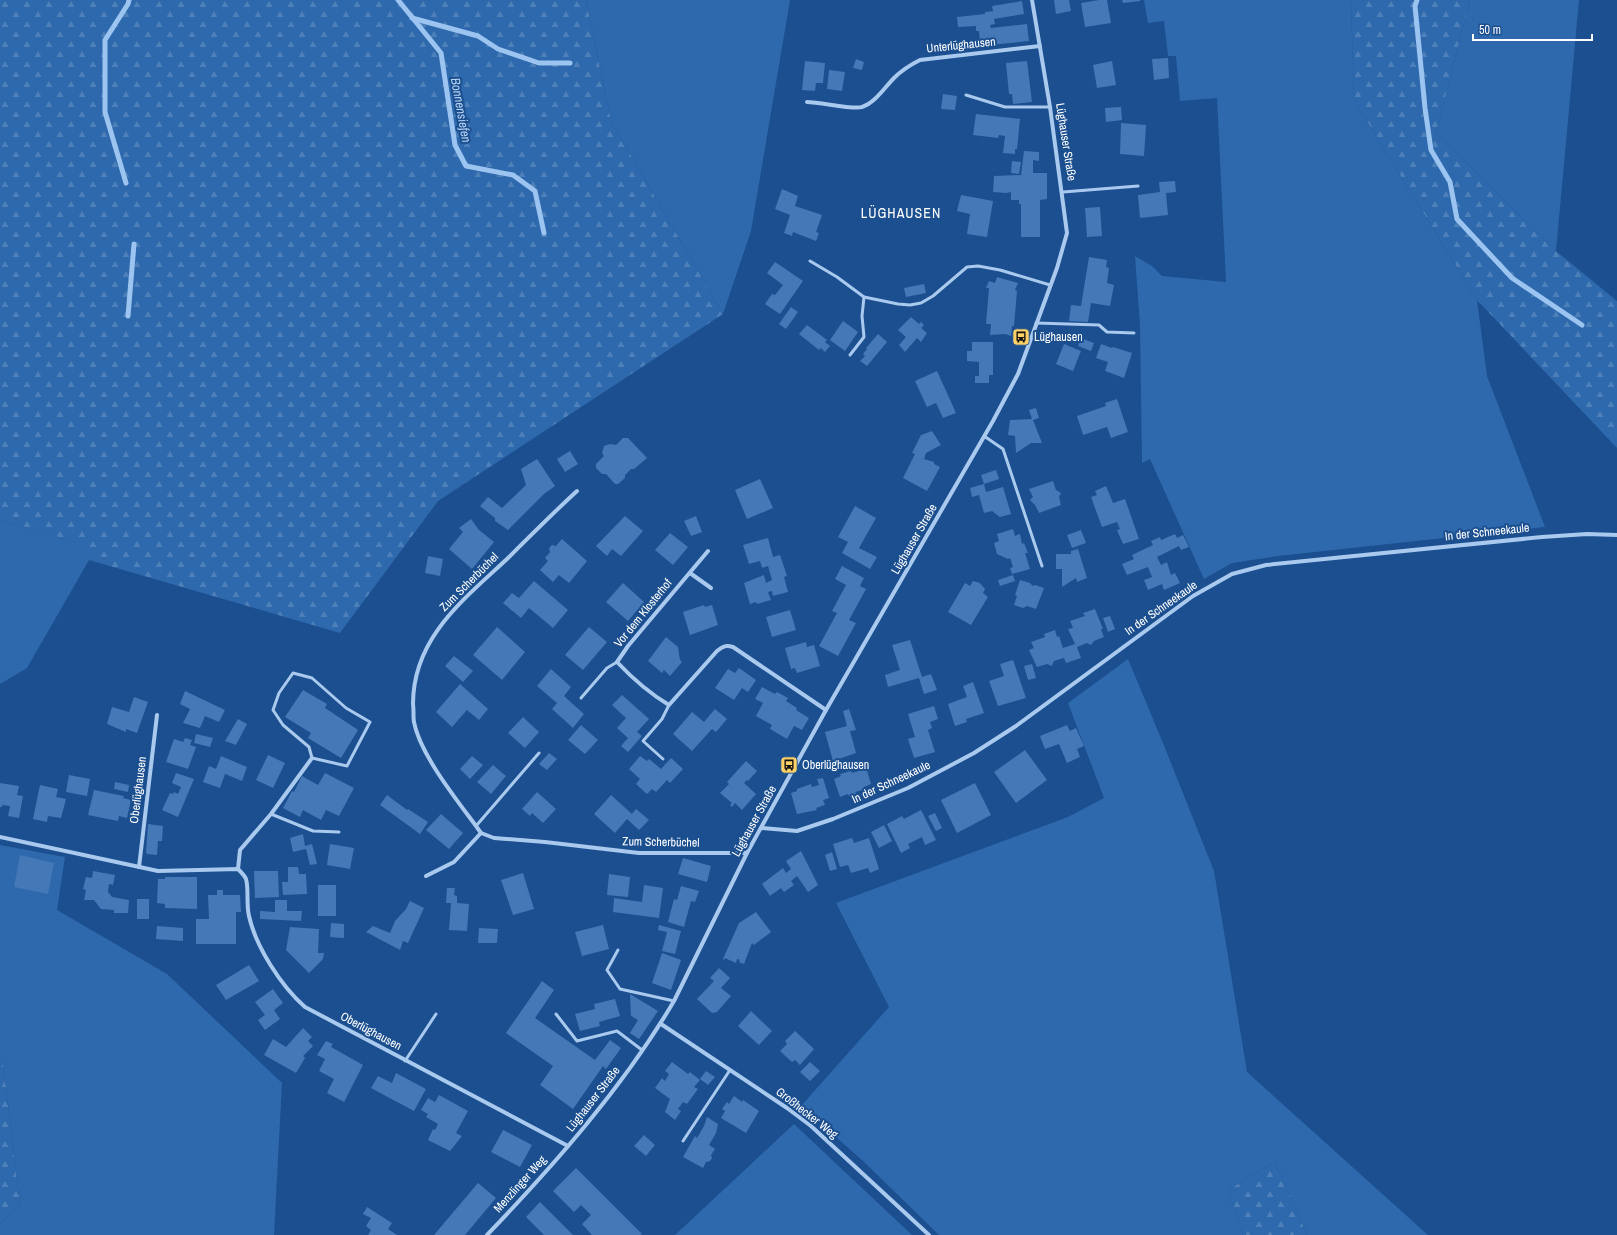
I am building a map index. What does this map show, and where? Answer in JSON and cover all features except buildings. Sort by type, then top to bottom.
[{"type":"street","name":"Lüghauser Straße","points":[[568,1146],[583,1130],[661,1024],[674,1001],[747,853],[826,710],[984,436],[1018,374],[1057,268],[1068,233],[1050,107],[1032,0]]},
{"type":"street","name":"Unterlüghausen","points":[[807,102],[862,108],[872,101],[905,68],[920,60],[1040,46]]},
{"type":"street","name":"Zum Scherbüchel","points":[[576,491],[465,598],[446,619],[430,642],[418,664],[413,692],[414,722],[422,747],[481,833],[494,838],[545,842],[639,854],[747,853]]},
{"type":"street","name":"In der Schneekaule","points":[[762,828],[797,831],[833,819],[908,788],[974,753],[1016,726],[1193,596],[1232,574],[1266,565],[1528,538],[1587,534],[1617,535]]},
{"type":"street","name":"Vor dem Klosterhof","points":[[669,705],[653,695],[629,676],[618,662],[628,646],[708,551]]},
{"type":"street","points":[[690,573],[711,588]]},
{"type":"street","points":[[669,705],[717,651],[727,645],[733,647],[826,710]]},
{"type":"street","name":"Oberlüghausen","points":[[139,867],[158,715]]},
{"type":"street","points":[[0,837],[158,871],[238,869],[240,850],[271,814],[312,758]]},
{"type":"street","points":[[426,876],[454,862],[481,833]]},
{"type":"street","name":"Oberlüghausen","points":[[238,869],[246,878],[248,914],[253,931],[277,976],[292,996],[305,1007],[568,1146]]},
{"type":"street","name":"Großhecker Weg","points":[[661,1024],[787,1108],[810,1126],[929,1235]]},
{"type":"street","name":"Menzlinger Weg","points":[[487,1235],[568,1146]]},
{"type":"lane","points":[[966,95],[1005,107],[1050,107]]},
{"type":"lane","points":[[1063,192],[1138,186]]},
{"type":"lane","points":[[810,262],[837,277],[864,297],[898,304],[910,305],[921,303],[933,296],[967,267],[978,266],[1000,270],[1050,285]]},
{"type":"lane","points":[[850,355],[864,337],[862,316],[864,297]]},
{"type":"lane","points":[[1036,323],[1099,325],[1108,332],[1134,333]]},
{"type":"lane","points":[[984,436],[1003,449],[1042,566]]},
{"type":"lane","points":[[580,698],[607,668],[618,662]]},
{"type":"lane","points":[[293,673],[312,678],[346,708],[370,722],[346,766],[312,758],[309,747],[283,725],[273,710],[279,693],[293,673]]},
{"type":"lane","points":[[663,759],[643,741],[662,719],[669,705]]},
{"type":"lane","points":[[476,826],[539,753]]},
{"type":"lane","points":[[271,814],[313,831],[339,832]]},
{"type":"lane","points":[[618,950],[607,970],[620,989],[674,1001]]},
{"type":"lane","points":[[405,1061],[436,1014]]},
{"type":"lane","points":[[556,1014],[577,1041],[617,1031],[642,1050]]},
{"type":"lane","points":[[683,1141],[730,1070]]},
{"type":"green space","points":[[0,0],[586,0],[611,121],[723,314],[438,501],[340,633],[89,560],[83,544],[0,520]]},
{"type":"green space","points":[[586,0],[790,0],[751,231],[723,314],[611,121]]},
{"type":"green space","points":[[1144,0],[1351,0],[1354,100],[1477,300],[1487,376],[1545,527],[1278,556],[1232,563],[1204,579],[1150,459],[1142,463],[1140,325],[1135,256],[1152,266],[1162,276],[1226,282],[1217,98],[1180,101],[1176,56],[1168,56],[1164,21],[1148,23]]},
{"type":"green space","points":[[1351,0],[1470,0],[1436,133],[1556,251],[1617,301],[1617,448],[1477,300],[1354,100]]},
{"type":"green space","points":[[1470,0],[1579,0],[1556,251],[1436,133]]},
{"type":"green space","points":[[0,520],[84,544],[89,560],[27,668],[0,684]]},
{"type":"green space","points":[[1128,659],[1214,871],[1247,1072],[1428,1235],[1307,1235],[1275,1162],[1228,1190],[1243,1235],[939,1235],[863,1161],[801,1106],[889,1007],[836,903],[1068,817],[1104,798],[1068,703]]},
{"type":"green space","points":[[0,845],[65,857],[57,910],[167,974],[282,1083],[274,1235],[0,1235],[0,1224],[20,1205],[3,1063],[0,1064]]},
{"type":"green space","points":[[3,1063],[20,1205],[0,1224],[0,1064]]},
{"type":"green space","points":[[794,1124],[912,1235],[675,1235]]},
{"type":"green space","points":[[1275,1162],[1307,1235],[1243,1235],[1228,1190]]},
{"type":"waterway","points":[[126,183],[105,112],[105,40],[128,4],[129,0]]},
{"type":"waterway","name":"Bonnensiefen","points":[[398,0],[441,53],[455,145],[466,166],[513,175],[535,191],[544,233]]},
{"type":"waterway","points":[[1417,0],[1415,6],[1425,108],[1431,150],[1450,182],[1457,219],[1512,278],[1582,325]]},
{"type":"waterway","points":[[412,18],[478,36],[498,49],[539,63],[570,63]]},
{"type":"waterway","points":[[128,316],[134,244]]},
{"type":"place","name":"Lüghausen","points":[[1021,337]]},
{"type":"place","name":"Oberlüghausen","points":[[789,765]]},
{"type":"district","name":"LÜGHAUSEN","points":[[901,213]]}]
